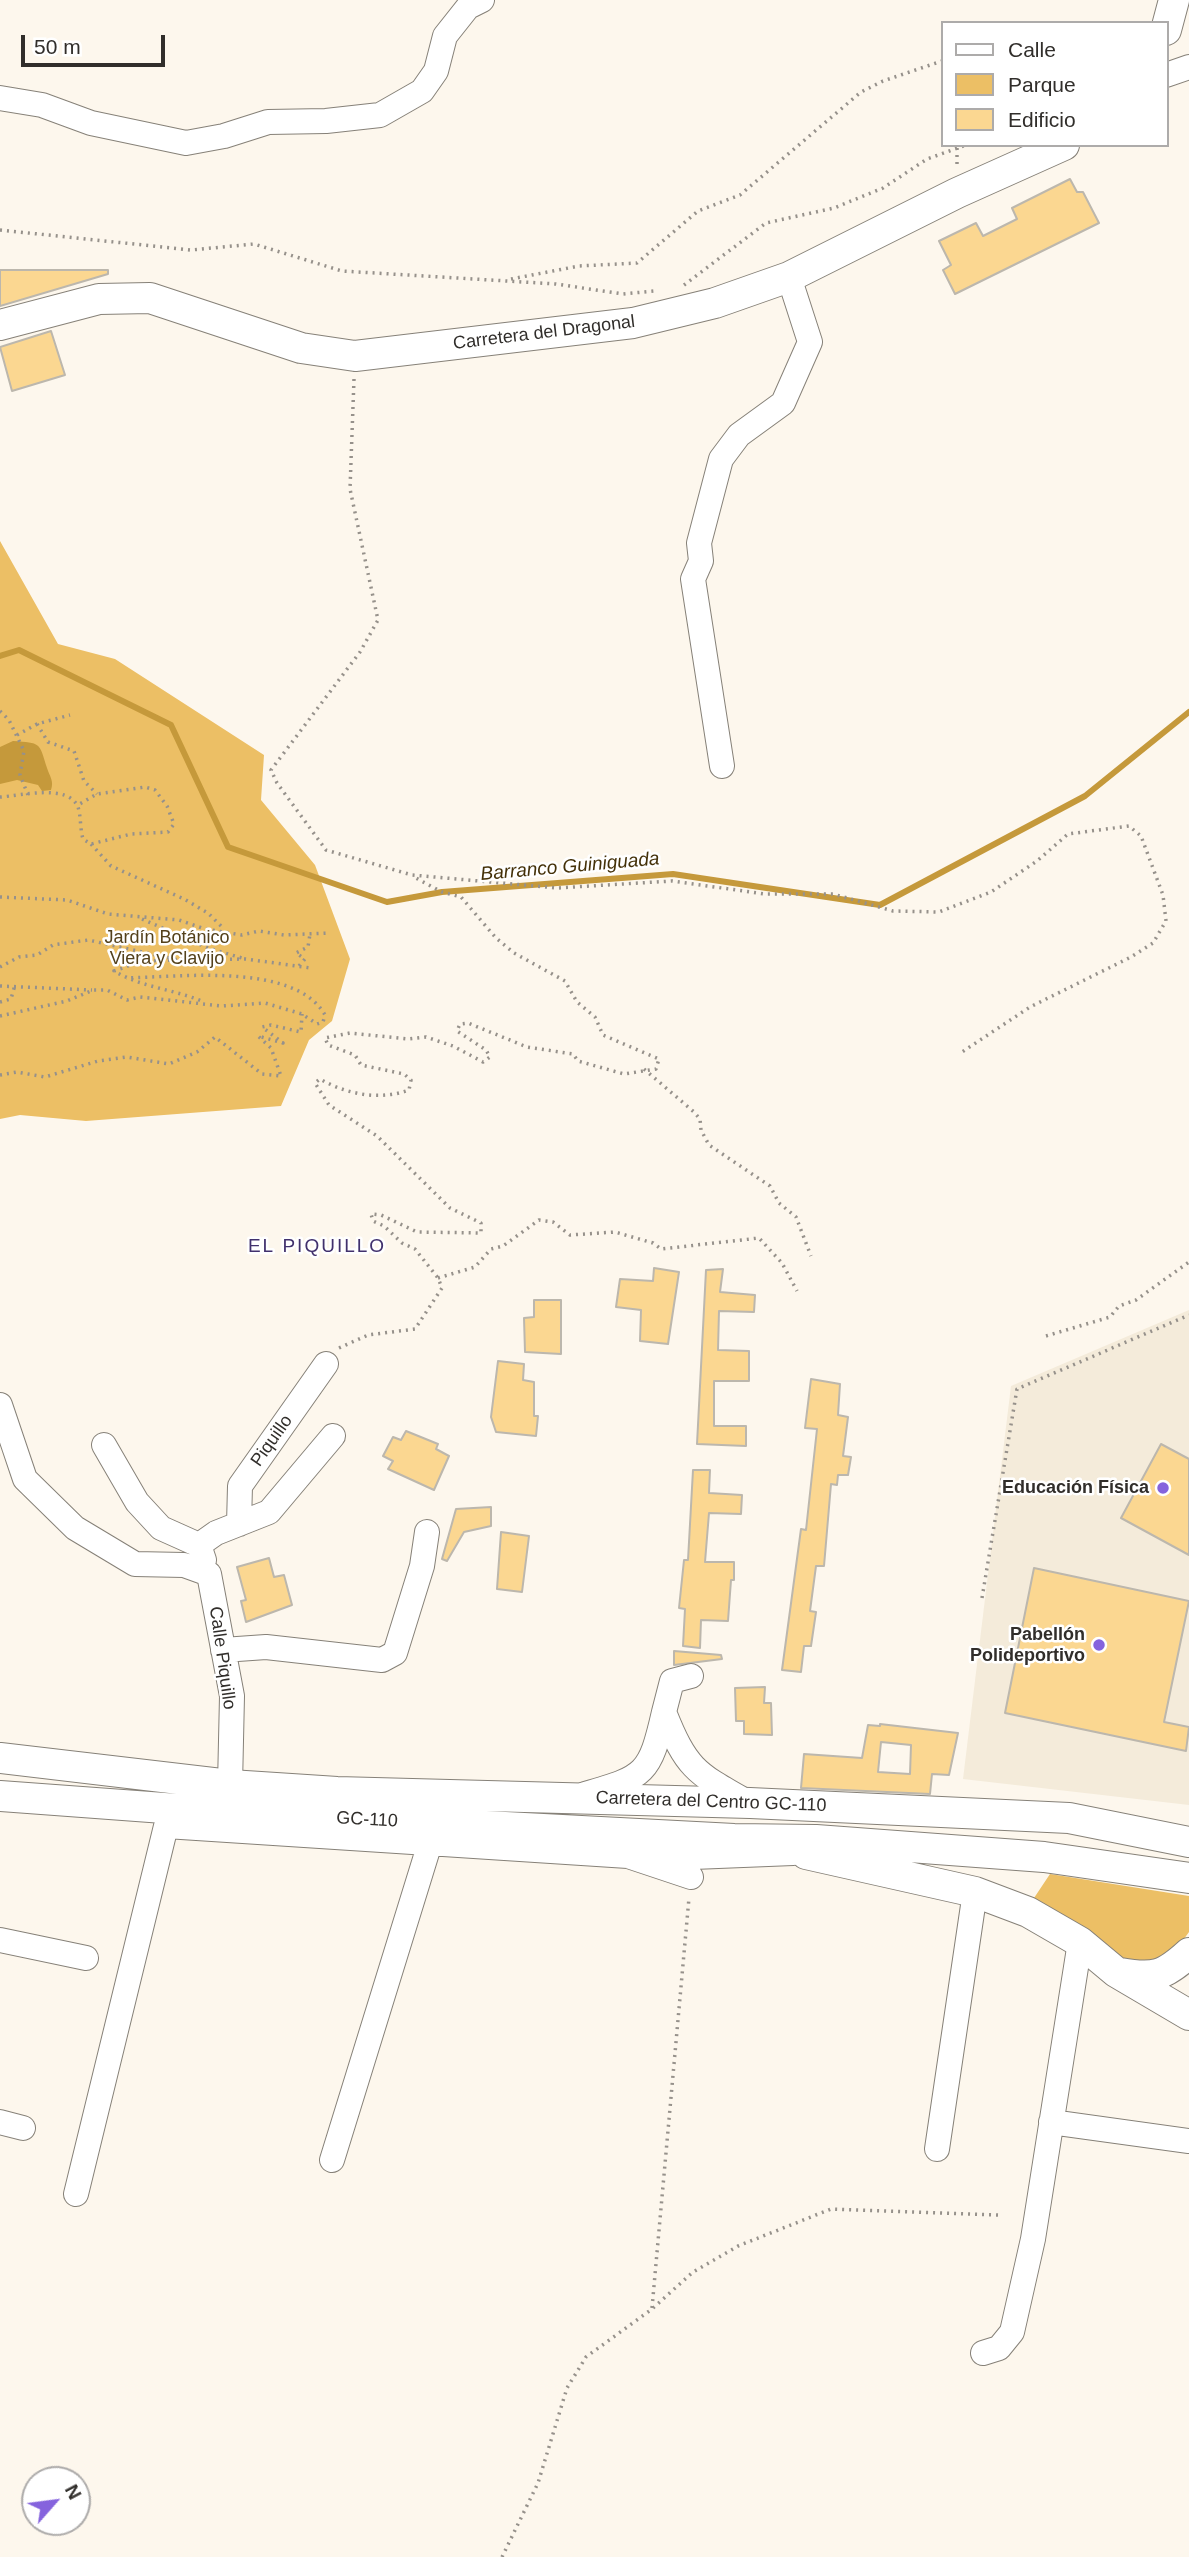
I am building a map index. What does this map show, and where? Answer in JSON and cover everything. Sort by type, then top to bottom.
[{"type":"main road","points":[[1168,22],[1174,0]]},
{"type":"main road","name":"Carretera del Dragonal","points":[[0,325],[99,299],[150,298],[301,348],[355,356],[633,323],[715,303],[789,277],[957,193],[1060,147]]},
{"type":"main road","name":"GC-110","points":[[0,1758],[230,1785]]},
{"type":"main road","name":"Carretera del Centro GC-110","points":[[230,1785],[337,1792],[750,1803],[1069,1818],[1189,1842]]},
{"type":"main road","name":"GC-110","points":[[0,1796],[218,1812],[734,1839]]},
{"type":"main road","points":[[734,1839],[975,1892],[1028,1912],[1080,1942],[1116,1972],[1189,2015]]},
{"type":"main road","name":"Carretera del Centro GC-110","points":[[734,1839],[816,1840],[1044,1857],[1189,1878]]},
{"type":"main road","points":[[1116,1972],[1146,1978],[1169,1971],[1189,1953]]},
{"type":"main road","points":[[1189,1961],[1185,1978],[1189,1987]]},
{"type":"street","points":[[0,98],[42,105],[91,122],[186,144],[225,136],[268,122],[326,121],[380,115],[422,91],[436,71],[445,36],[443,13],[453,0]]},
{"type":"street","points":[[445,36],[468,7],[482,0]]},
{"type":"street","points":[[1168,74],[1189,66]]},
{"type":"street","points":[[722,766],[693,579],[701,561],[699,543],[721,459],[739,435],[783,403],[810,342],[789,277]]},
{"type":"street","name":"Piquillo","points":[[239,1524],[240,1486],[326,1364]]},
{"type":"street","points":[[0,1405],[25,1479],[75,1528],[135,1564],[184,1565],[209,1574]]},
{"type":"street","points":[[104,1446],[137,1502],[161,1528],[199,1545],[216,1533],[269,1512],[333,1436]]},
{"type":"street","points":[[223,1650],[266,1647],[368,1660],[388,1659],[395,1653],[399,1640],[425,1555],[427,1532]]},
{"type":"street","name":"Calle Piquillo","points":[[199,1545],[209,1574],[232,1696],[230,1785]]},
{"type":"street","points":[[573,1797],[631,1781],[654,1754],[672,1681],[691,1676]]},
{"type":"street","points":[[664,1712],[680,1753],[704,1778],[750,1803]]},
{"type":"street","points":[[76,2194],[166,1826],[628,1856],[691,1877]]},
{"type":"street","points":[[602,1832],[693,1857],[798,1852]]},
{"type":"street","points":[[332,2160],[430,1843]]},
{"type":"street","points":[[937,2149],[975,1892]]},
{"type":"street","points":[[0,1940],[86,1958]]},
{"type":"street","points":[[983,2353],[999,2348],[1012,2332],[1033,2239],[1080,1942]]},
{"type":"street","points":[[1051,2122],[1189,2141]]},
{"type":"path","points":[[502,280],[579,266],[637,262],[698,211],[740,195],[861,92],[883,81],[940,62]]},
{"type":"path","points":[[678,289],[766,223],[834,208],[883,188],[927,159],[960,147]]},
{"type":"path","points":[[0,230],[191,250],[254,244],[342,271],[556,284],[623,294],[664,290]]},
{"type":"path","points":[[326,1364],[331,1353],[368,1335],[415,1329],[442,1288],[438,1278],[415,1249],[402,1243],[384,1226],[373,1221],[371,1214],[381,1214],[417,1232],[481,1233],[481,1223],[450,1208],[377,1136],[329,1105],[315,1083],[320,1079],[337,1089],[385,1097],[409,1090],[411,1080],[404,1074],[361,1065],[355,1055],[328,1045],[324,1038],[350,1033],[408,1039],[426,1037],[453,1046],[483,1062],[490,1057],[486,1050],[457,1031],[460,1024],[468,1023],[527,1047],[573,1054],[578,1061],[624,1074],[656,1069],[659,1059],[603,1035],[595,1017],[578,1002],[565,981],[514,953],[496,938],[461,897],[442,892],[412,876],[326,850],[277,783],[271,770],[360,652],[378,620],[350,489],[355,356]]},
{"type":"path","points":[[0,711],[24,751],[20,775],[28,795]]},
{"type":"path","points":[[18,737],[37,724],[70,715]]},
{"type":"path","points":[[37,724],[48,742],[74,751],[84,781],[97,794]]},
{"type":"path","points":[[78,806],[97,794],[145,787],[155,790],[167,806],[174,824],[168,832],[131,834],[92,844]]},
{"type":"path","points":[[0,797],[57,793],[68,795],[78,806],[83,839],[92,844],[110,866],[208,913],[224,930]]},
{"type":"path","points":[[412,876],[557,888],[672,881],[765,894],[833,894],[893,911],[939,912],[991,892],[1037,861],[1068,834],[1129,826],[1141,836],[1163,895],[1166,920],[1153,943],[1131,957],[1030,1007],[959,1054]]},
{"type":"path","points":[[0,897],[67,901],[108,914],[179,920],[205,929],[242,935],[259,931],[329,933]]},
{"type":"path","points":[[136,917],[208,948],[246,959]]},
{"type":"path","points":[[299,966],[305,960],[296,953],[308,947],[310,934]]},
{"type":"path","points":[[0,967],[19,957],[37,955],[53,945],[88,940],[179,960]]},
{"type":"path","points":[[206,1003],[181,992],[136,984],[114,971],[142,961],[179,960],[246,959],[311,968]]},
{"type":"path","points":[[0,986],[107,990],[127,1000],[140,997],[154,1001],[222,1006],[265,1003],[302,1014],[317,1024],[323,1022],[325,1015],[311,997],[299,989],[272,982],[212,976],[127,978]]},
{"type":"path","points":[[0,1002],[11,999],[15,985]]},
{"type":"path","points":[[0,1016],[67,1002],[93,990]]},
{"type":"path","points":[[0,1075],[17,1072],[45,1077],[98,1061],[127,1057],[169,1064],[197,1052],[215,1037],[262,1074],[281,1076],[271,1048],[258,1036],[283,1043],[262,1027],[271,1025],[301,1032],[302,1014]]},
{"type":"path","points":[[644,1069],[700,1119],[701,1130],[709,1145],[770,1186],[779,1203],[796,1217],[811,1256]]},
{"type":"path","points":[[438,1278],[475,1266],[491,1249],[503,1246],[539,1220],[553,1222],[570,1235],[615,1232],[653,1242],[662,1249],[758,1238],[782,1263],[797,1291]]},
{"type":"path","points":[[1046,1336],[1110,1317],[1119,1306],[1147,1293],[1189,1262]]},
{"type":"path","points":[[982,1598],[1017,1389],[1189,1315]]},
{"type":"path","points":[[652,2309],[691,1877]]},
{"type":"path","points":[[502,2557],[538,2483],[566,2388],[586,2357],[652,2309],[693,2272],[738,2246],[831,2209],[999,2215]]},
{"type":"shaded area","points":[[13,741],[29,742],[38,746],[51,779],[51,790],[42,791],[38,785],[17,780],[0,784],[0,747]]},
{"type":"shaded area","points":[[1189,1310],[1189,1805],[963,1779],[1011,1386]]},
{"type":"green space","name":"Jardín Botánico Viera y Clavijo","points":[[0,541],[58,644],[115,659],[264,755],[261,800],[315,865],[350,959],[332,1021],[309,1040],[281,1106],[86,1121],[20,1115],[0,1119]]},
{"type":"green space","points":[[1050,1874],[1189,1896],[1189,1932],[1170,1958],[1128,1964],[1039,1906],[1034,1898]]},
{"type":"building","points":[[1070,179],[1077,192],[1083,192],[1099,223],[955,294],[943,270],[951,265],[939,241],[976,223],[983,236],[1017,219],[1012,208]]},
{"type":"building","points":[[0,270],[108,270],[108,274],[0,306]]},
{"type":"building","points":[[51,331],[65,375],[12,391],[0,347]]},
{"type":"building","points":[[654,1268],[679,1272],[668,1344],[640,1341],[641,1310],[616,1307],[620,1279],[653,1281]]},
{"type":"building","points":[[723,1269],[720,1292],[755,1295],[754,1312],[719,1311],[718,1350],[749,1351],[749,1381],[714,1381],[714,1426],[746,1426],[746,1446],[697,1444],[706,1270]]},
{"type":"building","points":[[534,1300],[561,1300],[561,1354],[525,1352],[524,1318],[534,1317]]},
{"type":"building","points":[[498,1361],[524,1364],[523,1380],[534,1382],[534,1416],[538,1416],[536,1436],[496,1432],[491,1417]]},
{"type":"building","points":[[811,1379],[840,1384],[838,1415],[848,1417],[843,1456],[851,1457],[848,1475],[838,1475],[837,1485],[831,1484],[824,1566],[816,1566],[810,1611],[816,1612],[811,1646],[804,1646],[801,1672],[782,1670],[801,1529],[806,1530],[817,1429],[805,1428]]},
{"type":"building","points":[[406,1431],[438,1444],[436,1449],[449,1456],[434,1490],[388,1469],[393,1461],[383,1456],[393,1437],[401,1440]]},
{"type":"building","name":"Educación Física","points":[[1161,1444],[1189,1459],[1189,1555],[1121,1518]]},
{"type":"building","points":[[693,1470],[710,1470],[709,1493],[742,1495],[741,1514],[709,1513],[705,1562],[734,1562],[734,1580],[731,1580],[728,1621],[701,1620],[700,1648],[683,1646],[685,1609],[679,1608],[684,1560],[688,1560]]},
{"type":"building","points":[[491,1507],[491,1526],[464,1532],[447,1561],[442,1559],[456,1509]]},
{"type":"building","points":[[501,1532],[529,1536],[522,1592],[497,1589]]},
{"type":"building","points":[[269,1558],[274,1577],[284,1575],[292,1605],[246,1622],[241,1601],[246,1600],[237,1567]]},
{"type":"building","name":"Pabellón Polideportivo","points":[[1034,1568],[1189,1601],[1164,1722],[1189,1727],[1186,1751],[1005,1713]]},
{"type":"building","points":[[674,1651],[721,1655],[722,1659],[674,1665]]},
{"type":"building","points":[[765,1687],[764,1703],[771,1703],[772,1735],[744,1734],[744,1721],[736,1721],[735,1688]]},
{"type":"building","points":[[868,1725],[958,1733],[949,1775],[932,1774],[930,1794],[801,1788],[804,1754],[862,1758]],"holes":[[[881,1742],[911,1745],[910,1774],[878,1772]]]},
{"type":"waterway","name":"Barranco Guiniguada","points":[[0,656],[19,650],[171,725],[228,847],[387,902],[442,892],[673,874],[880,905],[1085,796],[1189,712]]},
{"type":"place","name":"Educación Física","points":[[1163,1488]]},
{"type":"place","name":"Pabellón Polideportivo","points":[[1099,1645]]},
{"type":"district","name":"EL PIQUILLO","points":[[317,1247]]}]
